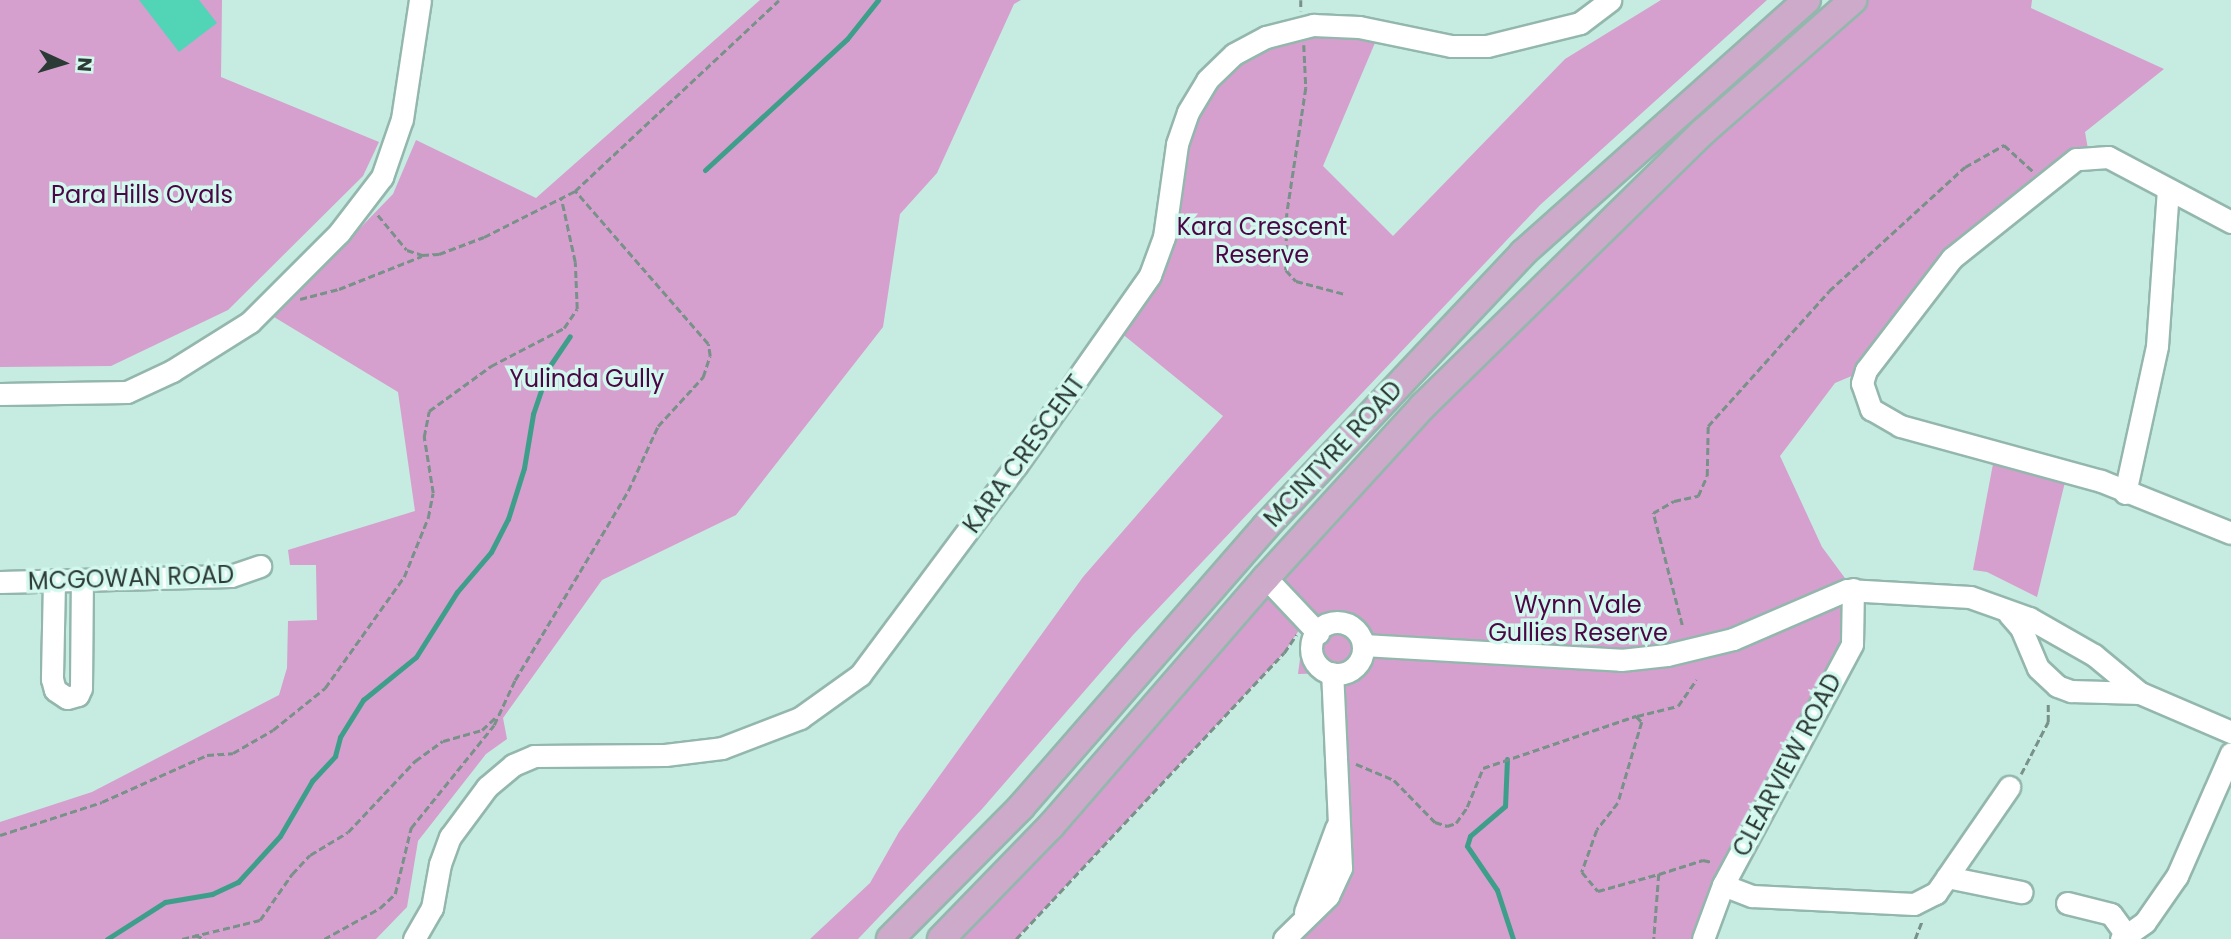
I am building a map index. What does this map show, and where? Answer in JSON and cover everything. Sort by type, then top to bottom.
[{"type":"main road","name":"MCINTYRE ROAD","points":[[890,939],[1021,807],[1265,526],[1523,253],[1807,0]]},
{"type":"main road","name":"MCINTYRE ROAD","points":[[941,939],[1051,826],[1266,578],[1423,406],[1703,132],[1853,0]]},
{"type":"main road","points":[[1214,585],[1266,578],[1265,526]]},
{"type":"street","points":[[0,394],[116,394],[172,371],[250,322],[368,201],[390,160],[402,119],[419,0]]},
{"type":"street","name":"KARA CRESCENT","points":[[414,939],[432,908],[440,864],[450,837],[487,788],[513,765],[534,756],[665,755],[722,748],[800,719],[852,682],[1024,455],[1150,275],[1164,237],[1181,130],[1196,94],[1234,54],[1266,37],[1301,27],[1359,27],[1430,43],[1487,46],[1561,30],[1608,2]]},
{"type":"street","points":[[2231,222],[2097,155],[2076,159],[1945,265],[1866,370],[1864,396],[1871,409],[1900,426],[2089,478],[2231,533]]},
{"type":"street","points":[[2125,493],[2157,346],[2168,189]]},
{"type":"street","name":"MCGOWAN ROAD","points":[[0,582],[242,576],[260,566]]},
{"type":"street","points":[[1266,578],[1312,626],[1312,654],[1318,666],[1332,673],[1348,673],[1359,664],[1363,645],[1352,627],[1341,623],[1312,626]]},
{"type":"street","points":[[54,581],[52,679],[55,690],[67,698],[78,695],[81,688],[82,581]]},
{"type":"street","points":[[1363,645],[1601,660],[1651,657],[1733,639],[1853,589],[1970,597],[2009,614],[2029,618],[2094,655],[2140,693],[2231,732]]},
{"type":"street","name":"CLEARVIEW ROAD","points":[[1703,939],[1728,876],[1852,644],[1853,589]]},
{"type":"street","points":[[2009,614],[2021,628],[2038,668],[2057,686],[2071,691],[2140,693]]},
{"type":"street","points":[[1284,939],[1328,896],[1341,869],[1332,673]]},
{"type":"street","points":[[2067,903],[2111,914],[2123,937],[2145,922],[2177,876],[2231,753]]},
{"type":"street","points":[[1728,876],[1752,896],[1896,906],[1929,898],[1947,877],[2009,787]]},
{"type":"street","points":[[1947,877],[2021,892]]},
{"type":"path","points":[[290,301],[339,289],[422,256],[484,237],[575,191],[779,0]]},
{"type":"path","points":[[1301,27],[1306,88],[1287,213],[1286,270],[1296,281],[1345,294]]},
{"type":"path","points":[[1682,625],[1653,513],[1674,501],[1698,496],[1707,476],[1708,426],[1829,291],[1965,167],[2004,145],[2046,183]]},
{"type":"path","points":[[324,939],[380,908],[395,894],[411,828],[478,747],[628,491],[658,426],[703,377],[710,356],[708,344],[575,191]]},
{"type":"path","points":[[0,835],[102,803],[207,755],[233,753],[273,730],[325,688],[404,577],[428,518],[433,494],[425,455],[429,411],[491,366],[564,328],[577,309],[575,262],[561,198]]},
{"type":"path","points":[[368,201],[407,250],[422,256]]},
{"type":"path","points":[[1016,939],[1312,626]]},
{"type":"path","points":[[1336,755],[1394,780],[1436,822],[1447,827],[1456,823],[1468,807],[1483,768],[1636,716],[1678,706],[1696,680]]},
{"type":"path","points":[[2009,787],[2017,782],[2048,722],[2048,700]]},
{"type":"path","points":[[182,939],[260,920],[292,873],[310,855],[348,832],[415,761],[443,741],[482,730],[499,714]]},
{"type":"path","points":[[1636,716],[1642,722],[1618,803],[1597,830],[1582,872],[1598,891],[1703,860],[1728,876]]},
{"type":"path","points":[[1654,939],[1659,874]]},
{"type":"path","points":[[194,934],[205,939]]},
{"type":"green space","name":"Para Hills Ovals","points":[[0,0],[222,0],[221,77],[379,142],[363,176],[228,310],[111,366],[0,367]]},
{"type":"green space","name":"Yulinda Gully","points":[[760,0],[1021,0],[1014,4],[937,173],[900,214],[883,327],[736,515],[602,580],[503,718],[507,739],[486,754],[418,841],[407,907],[376,939],[0,939],[0,822],[92,792],[279,695],[287,668],[288,621],[317,620],[316,565],[290,565],[288,550],[415,511],[398,392],[274,317],[393,194],[416,140],[536,198]]},
{"type":"green space","name":"Kara Crescent Reserve","points":[[1661,0],[1767,0],[1540,205],[1133,635],[982,809],[858,939],[810,939],[870,883],[899,832],[1083,577],[1223,416],[1115,328],[1150,275],[1197,94],[1283,31],[1377,38],[1323,166],[1393,236],[1565,59]]},
{"type":"green space","name":"Wynn Vale Gullies Reserve","points":[[1853,0],[2032,0],[2031,8],[2164,69],[2085,132],[2089,155],[1952,258],[1866,370],[1835,383],[1780,456],[1822,547],[1853,589],[1855,623],[1703,939],[1284,939],[1328,851],[1332,673],[1298,674],[1305,621],[1284,653],[1016,939],[941,939],[1266,578]]},
{"type":"green space","points":[[1993,464],[2065,482],[2037,597],[1987,572],[1973,570]]},
{"type":"building","points":[[139,0],[199,0],[217,23],[179,52]]},
{"type":"waterway","points":[[705,170],[847,39],[878,0]]},
{"type":"waterway","points":[[107,939],[165,902],[212,894],[238,882],[280,836],[312,781],[335,756],[340,737],[363,700],[416,657],[457,592],[491,552],[508,519],[524,468],[533,414],[549,367],[570,336]]},
{"type":"waterway","points":[[1507,759],[1505,806],[1470,836],[1467,846],[1497,890],[1513,939]]}]
